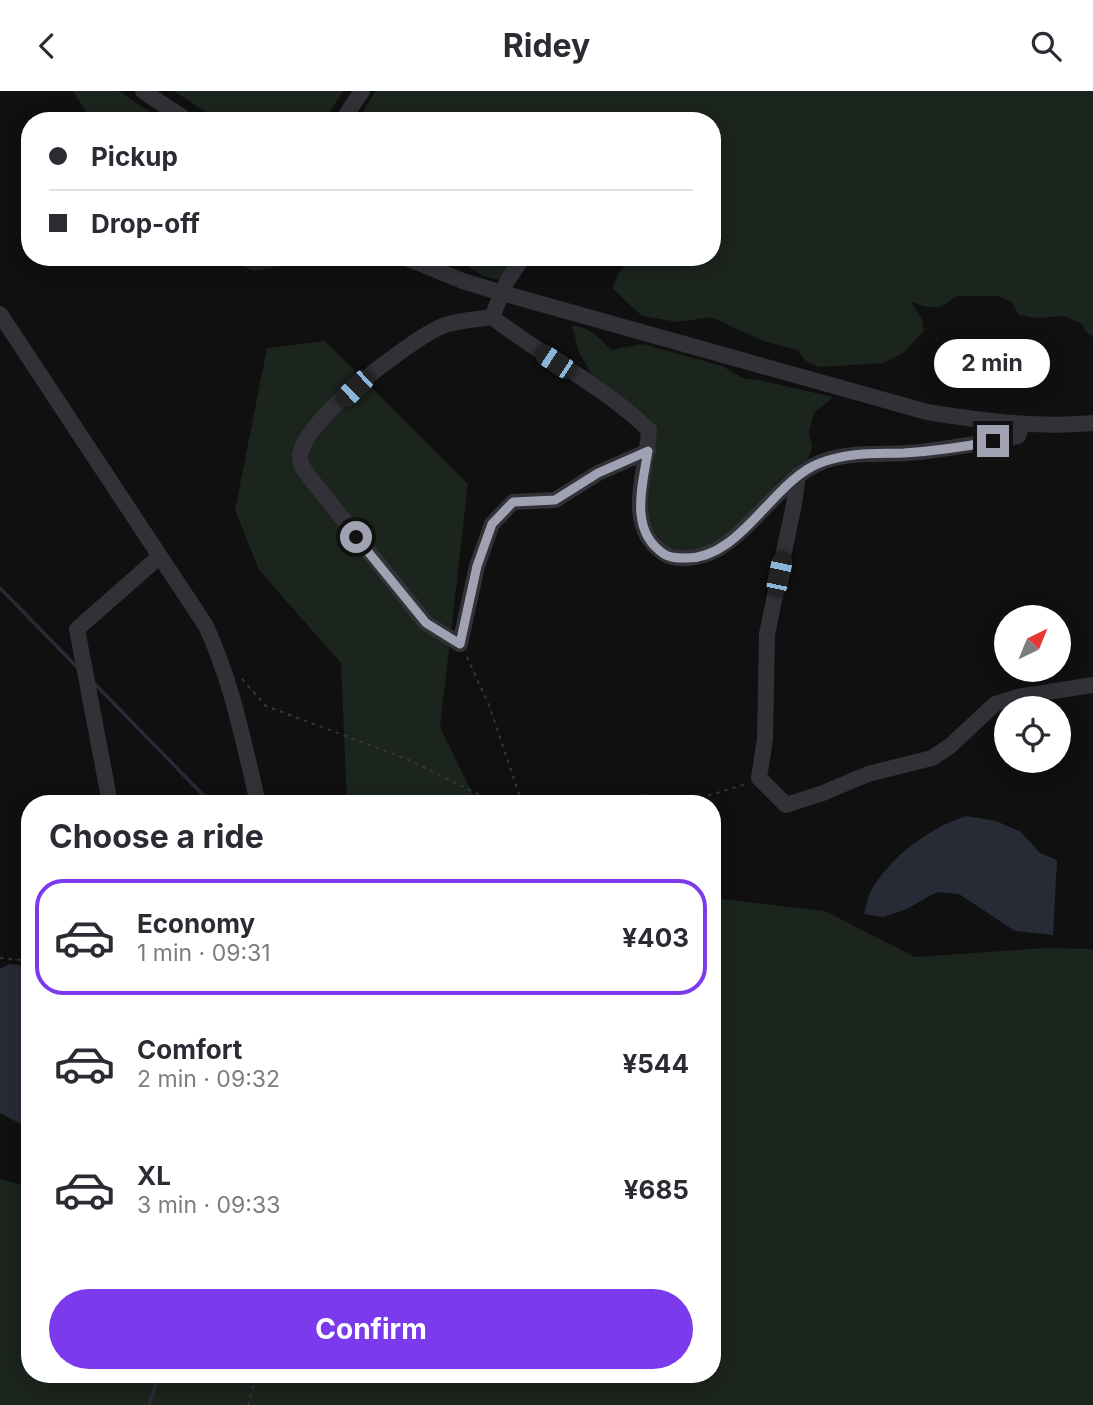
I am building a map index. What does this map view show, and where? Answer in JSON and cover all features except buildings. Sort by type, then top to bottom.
[{"type":"street","points":[[143,91],[174,112]]},
{"type":"street","points":[[348,112],[362,91]]},
{"type":"street","points":[[426,266],[502,293],[928,412],[1022,424],[1064,426],[1093,423]]},
{"type":"street","points":[[492,317],[518,266]]},
{"type":"street","points":[[0,314],[197,610],[219,654],[256,795]]},
{"type":"street","points":[[648,451],[598,473],[555,500],[513,502],[492,524],[477,566],[460,644],[426,623],[312,479],[301,464],[300,457],[307,438],[320,422],[371,372],[442,326],[492,317],[629,411],[649,430],[648,451],[640,507],[643,530],[653,547],[669,557],[689,558],[705,555],[722,547],[798,475],[819,463],[853,454],[906,453],[969,446],[1018,436],[1022,424]]},
{"type":"street","points":[[798,475],[767,634],[765,739],[759,778],[786,806],[868,774],[932,758],[950,746],[995,703],[1093,685]]},
{"type":"street","points":[[108,795],[77,629],[160,556]]},
{"type":"path","points":[[460,644],[479,680],[519,795]]},
{"type":"path","points":[[242,680],[266,706],[407,759],[480,795]]},
{"type":"path","points":[[717,795],[759,778]]},
{"type":"path","points":[[0,958],[21,960]]},
{"type":"path","points":[[248,1405],[254,1383]]},
{"type":"shaded area","points":[[73,91],[119,91],[150,112],[86,112]]},
{"type":"shaded area","points":[[174,91],[343,91],[330,112],[206,112]]},
{"type":"shaded area","points":[[376,91],[1093,91],[1093,337],[1085,331],[1082,324],[1064,316],[1036,318],[1019,315],[1012,302],[997,296],[957,296],[941,307],[927,307],[911,302],[922,319],[924,331],[903,353],[883,363],[819,367],[806,361],[797,350],[763,341],[711,317],[677,322],[642,316],[612,288],[625,266],[721,266],[721,112],[363,112]]},
{"type":"shaded area","points":[[244,266],[284,266],[253,271]]},
{"type":"shaded area","points":[[469,266],[507,266],[502,279],[478,273]]},
{"type":"shaded area","points":[[572,325],[594,334],[611,350],[643,344],[722,366],[742,378],[833,397],[814,412],[809,432],[812,448],[808,459],[779,480],[739,527],[704,549],[672,551],[648,523],[647,501],[655,431],[647,417],[593,377],[579,352]]},
{"type":"shaded area","points":[[325,341],[468,484],[440,727],[473,795],[347,795],[341,663],[259,570],[235,510],[267,348]]},
{"type":"shaded area","points":[[966,816],[996,821],[1021,832],[1040,853],[1057,860],[1053,935],[1015,931],[959,894],[937,892],[907,909],[883,917],[864,914],[870,893],[899,856],[924,836]]},
{"type":"shaded area","points":[[721,899],[825,911],[915,957],[1047,948],[1093,949],[1093,1405],[0,1405],[0,1179],[21,1185],[21,1383],[721,1383]]},
{"type":"shaded area","points":[[9,964],[21,965],[21,1124],[0,1113],[0,969]]},
{"type":"waterway","points":[[0,588],[77,667]]},
{"type":"waterway","points":[[93,682],[203,795]]},
{"type":"waterway","points":[[149,1405],[156,1383]]},
{"type":"route","points":[[356,537],[426,623],[460,644],[477,566],[492,524],[513,502],[555,500],[598,473],[648,451],[640,507],[643,530],[653,547],[669,557],[689,558],[705,555],[722,547],[798,475],[819,463],[853,454],[906,453],[993,441]]}]
